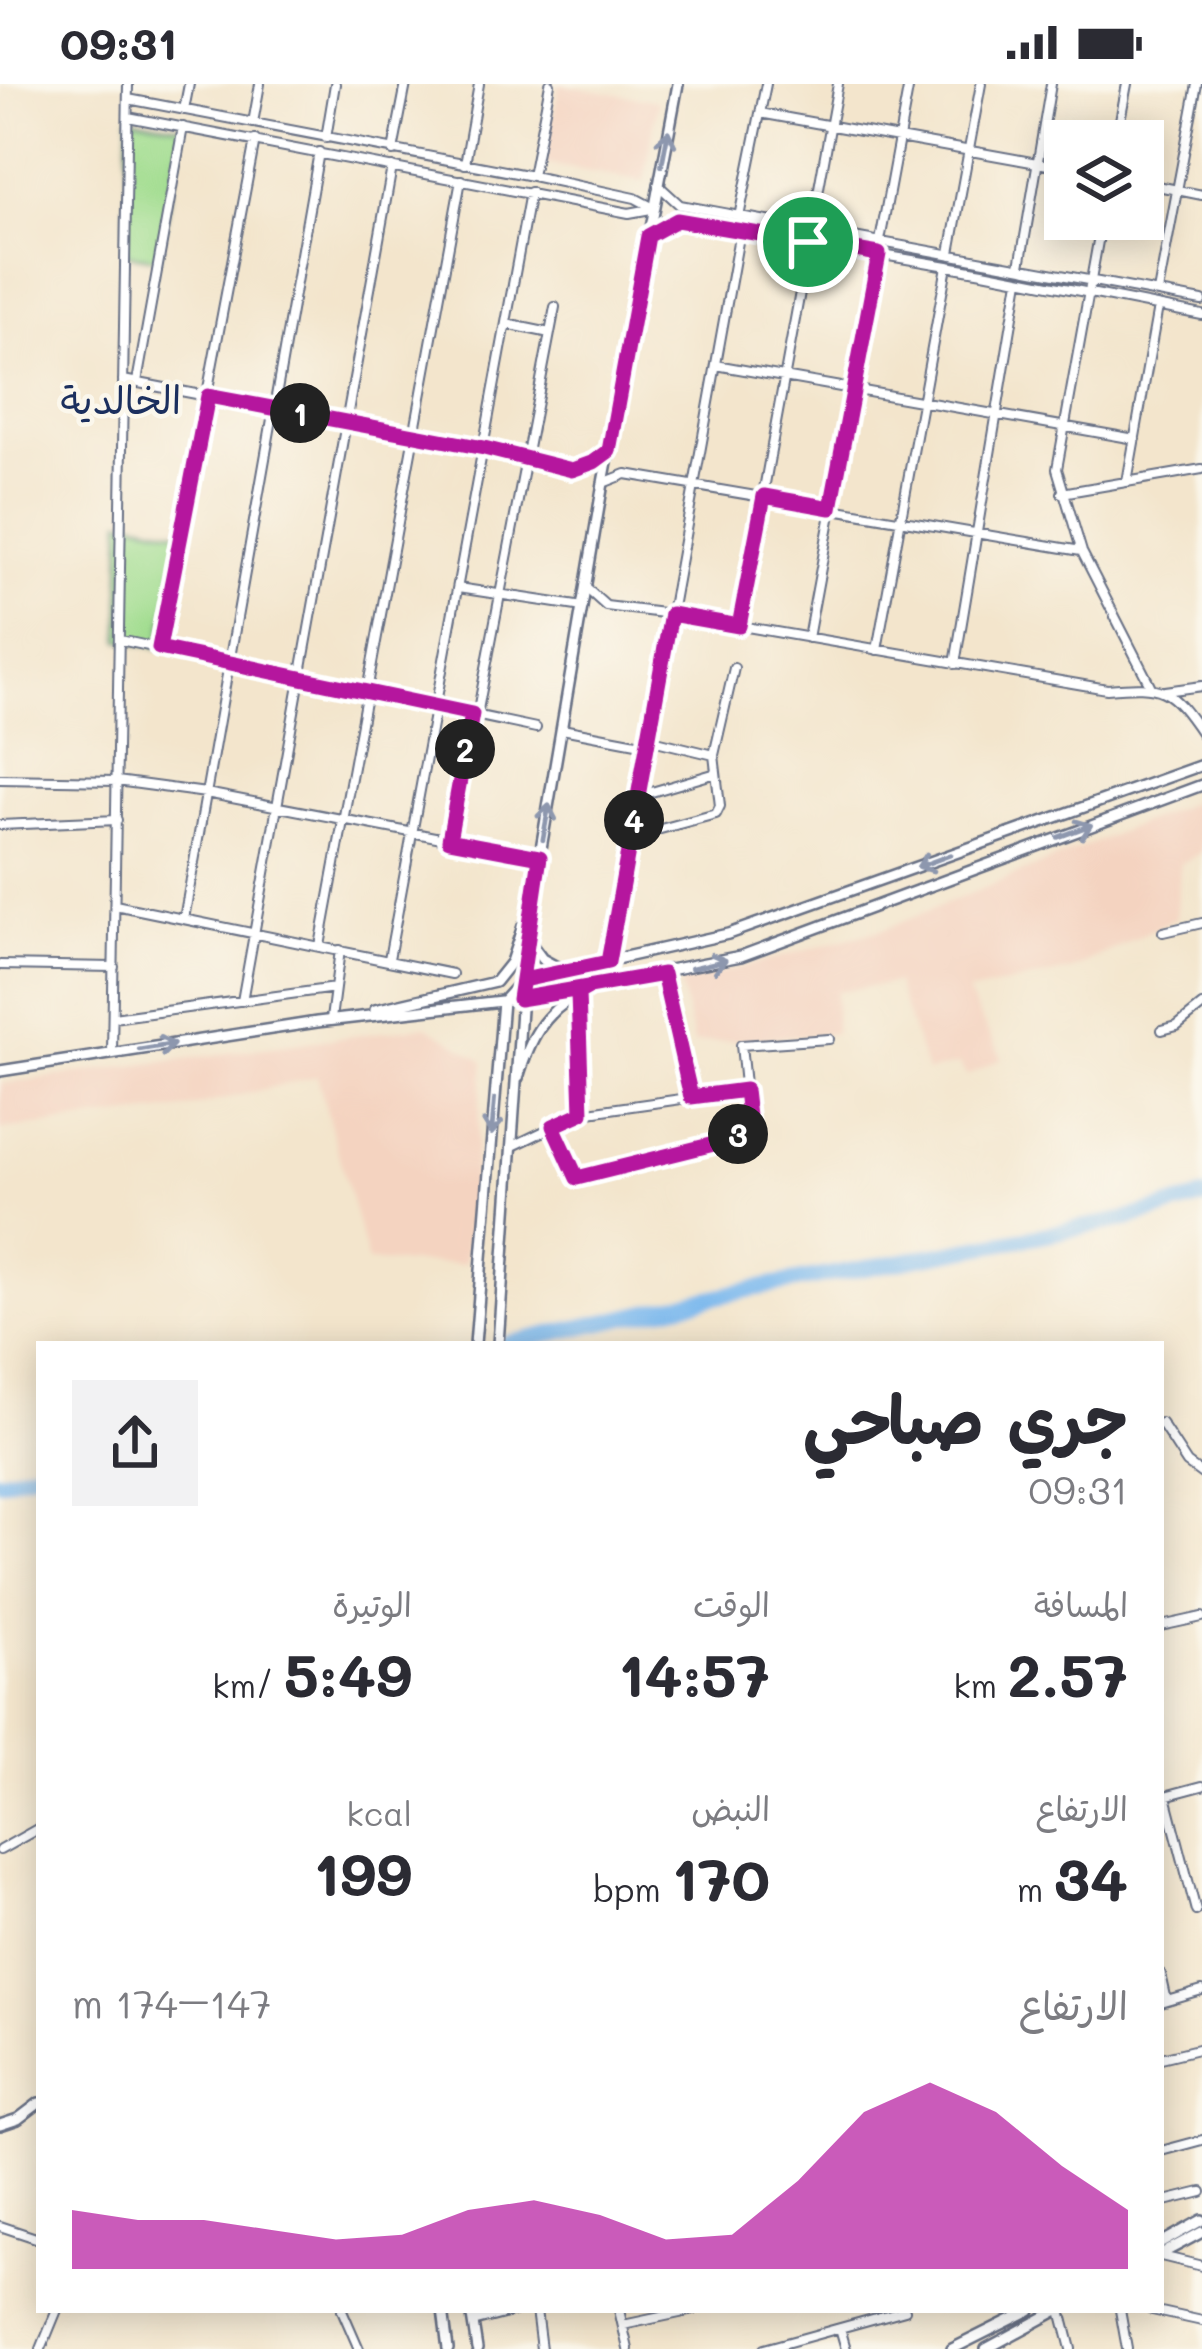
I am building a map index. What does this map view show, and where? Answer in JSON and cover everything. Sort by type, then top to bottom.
[{"type":"street","points":[[112,1054],[128,84]]},
{"type":"street","points":[[184,110],[189,84]]},
{"type":"street","points":[[253,123],[260,84]]},
{"type":"street","points":[[326,138],[335,84]]},
{"type":"street","points":[[393,152],[406,84]]},
{"type":"street","points":[[465,164],[479,84]]},
{"type":"street","points":[[532,176],[550,84]]},
{"type":"street","points":[[498,1341],[526,937],[603,483],[678,84]]},
{"type":"street","points":[[739,217],[766,84]]},
{"type":"street","points":[[739,626],[838,84]]},
{"type":"street","points":[[880,242],[909,84]]},
{"type":"street","points":[[950,253],[981,84]]},
{"type":"street","points":[[1020,266],[1052,84]]},
{"type":"street","points":[[1120,120],[1126,84]]},
{"type":"street","points":[[1158,292],[1197,84]]},
{"type":"street","points":[[128,99],[532,176],[635,198],[654,208]]},
{"type":"street","points":[[760,113],[1044,163]]},
{"type":"street","points":[[128,117],[629,213],[654,208]]},
{"type":"street","points":[[137,382],[182,127]]},
{"type":"street","points":[[159,648],[255,140]]},
{"type":"street","points":[[184,920],[319,152]]},
{"type":"street","points":[[242,1001],[392,166]]},
{"type":"street","points":[[320,946],[461,180]]},
{"type":"street","points":[[658,185],[680,205],[1202,301]]},
{"type":"street","points":[[1164,187],[1202,195]]},
{"type":"street","points":[[389,959],[530,192]]},
{"type":"street","points":[[648,236],[677,220],[1202,315]]},
{"type":"street","points":[[608,962],[740,230]]},
{"type":"street","points":[[1098,240],[1057,469],[1082,551],[1150,686]]},
{"type":"street","points":[[808,638],[879,254]]},
{"type":"street","points":[[877,650],[947,266]]},
{"type":"street","points":[[955,664],[1019,280]]},
{"type":"street","points":[[449,840],[555,307]]},
{"type":"street","points":[[1127,482],[1158,307]]},
{"type":"street","points":[[506,324],[550,333]]},
{"type":"street","points":[[716,365],[1135,439]]},
{"type":"street","points":[[123,380],[484,448],[572,470],[609,451]]},
{"type":"street","points":[[1062,493],[1202,469]]},
{"type":"street","points":[[603,483],[626,474],[1082,551]]},
{"type":"street","points":[[458,588],[583,607]]},
{"type":"street","points":[[586,588],[606,606],[1107,689],[1150,686],[1164,691],[1186,711],[1202,734]]},
{"type":"street","points":[[120,640],[536,728]]},
{"type":"street","points":[[631,837],[716,814],[720,806],[714,755],[734,668]]},
{"type":"street","points":[[1164,691],[1202,686]]},
{"type":"street","points":[[562,729],[714,755]]},
{"type":"street","points":[[475,1341],[503,1001],[523,980],[728,934],[1202,765]]},
{"type":"street","points":[[638,796],[713,774]]},
{"type":"street","points":[[0,779],[117,781],[206,793],[540,857]]},
{"type":"street","points":[[316,1022],[583,991],[741,956],[1202,785]]},
{"type":"street","points":[[0,825],[117,820]]},
{"type":"street","points":[[0,1070],[316,1022],[479,989],[495,982],[511,962],[536,882]]},
{"type":"street","points":[[115,905],[452,974]]},
{"type":"street","points":[[1163,932],[1202,923]]},
{"type":"street","points":[[526,937],[542,959],[564,971]]},
{"type":"street","points":[[331,1019],[340,950]]},
{"type":"street","points":[[0,965],[114,968]]},
{"type":"street","points":[[663,974],[691,1097]]},
{"type":"street","points":[[113,1018],[335,988]]},
{"type":"street","points":[[512,1095],[529,1041],[545,1017],[583,991]]},
{"type":"street","points":[[582,1113],[583,991]]},
{"type":"street","points":[[1162,1030],[1177,1026],[1202,1006]]},
{"type":"street","points":[[553,1126],[574,1175],[581,1178],[722,1142],[749,1125],[740,1052],[746,1042],[829,1039]]},
{"type":"street","points":[[510,1147],[582,1113],[745,1090]]},
{"type":"street","points":[[1164,1428],[1187,1463],[1202,1474]]},
{"type":"street","points":[[1164,1625],[1202,1617]]},
{"type":"street","points":[[1164,1795],[1202,1786]]},
{"type":"street","points":[[1164,1799],[1196,1911]]},
{"type":"street","points":[[0,1850],[36,1830]]},
{"type":"street","points":[[1164,2002],[1202,1991]]},
{"type":"street","points":[[1164,2057],[1202,2048]]},
{"type":"street","points":[[0,2125],[36,2105]]},
{"type":"street","points":[[1164,2150],[1202,2140]]},
{"type":"street","points":[[1164,2201],[1202,2192]]},
{"type":"street","points":[[1164,2241],[1202,2220]]},
{"type":"street","points":[[0,2226],[36,2238]]},
{"type":"street","points":[[1164,2253],[1202,2232]]},
{"type":"street","points":[[1164,2256],[1202,2266]]},
{"type":"street","points":[[54,2349],[42,2346],[56,2313]]},
{"type":"street","points":[[343,2313],[359,2349]]},
{"type":"street","points":[[443,2313],[448,2349]]},
{"type":"street","points":[[536,2313],[541,2349]]},
{"type":"street","points":[[620,2313],[628,2349]]},
{"type":"street","points":[[623,2325],[680,2313]]},
{"type":"street","points":[[764,2349],[894,2313]]},
{"type":"street","points":[[952,2349],[1024,2313]]},
{"type":"street","points":[[986,2349],[1054,2313]]},
{"type":"street","points":[[1061,2313],[1071,2349]]},
{"type":"street","points":[[1121,2313],[1127,2349]]},
{"type":"street","points":[[1164,2313],[1202,2321]]},
{"type":"street","points":[[472,2316],[477,2349]]},
{"type":"street","points":[[841,2328],[847,2349]]},
{"type":"shaded area","points":[[559,84],[658,101],[644,181],[545,164]]},
{"type":"shaded area","points":[[1202,798],[1202,852],[1180,864],[1176,918],[1073,970],[967,993],[1002,1058],[967,1076],[959,1064],[927,1072],[896,983],[836,991],[835,1033],[694,1043],[680,984],[885,929]]},
{"type":"shaded area","points":[[427,1026],[484,1061],[465,1264],[368,1262],[317,1076],[184,1109],[0,1130],[0,1084]]},
{"type":"green space","points":[[128,117],[183,127],[159,259],[125,254]]},
{"type":"green space","points":[[122,520],[181,532],[159,648],[120,640]]},
{"type":"waterway","points":[[519,1341],[732,1293],[1127,1219],[1202,1198]]},
{"type":"waterway","points":[[0,1481],[36,1471]]},
{"type":"district","name":"الخالدية","points":[[121,398]]},
{"type":"route","points":[[808,242],[677,220],[648,236],[609,451],[582,468],[572,470],[484,448],[208,396],[159,648],[472,714],[449,840],[540,857],[519,999],[663,974],[691,1097],[745,1090],[747,1129],[722,1142],[577,1178],[553,1126],[582,1113],[578,993],[587,988],[519,999],[523,980],[608,962],[671,614],[739,626],[764,496],[831,508],[879,254],[808,242]]}]
